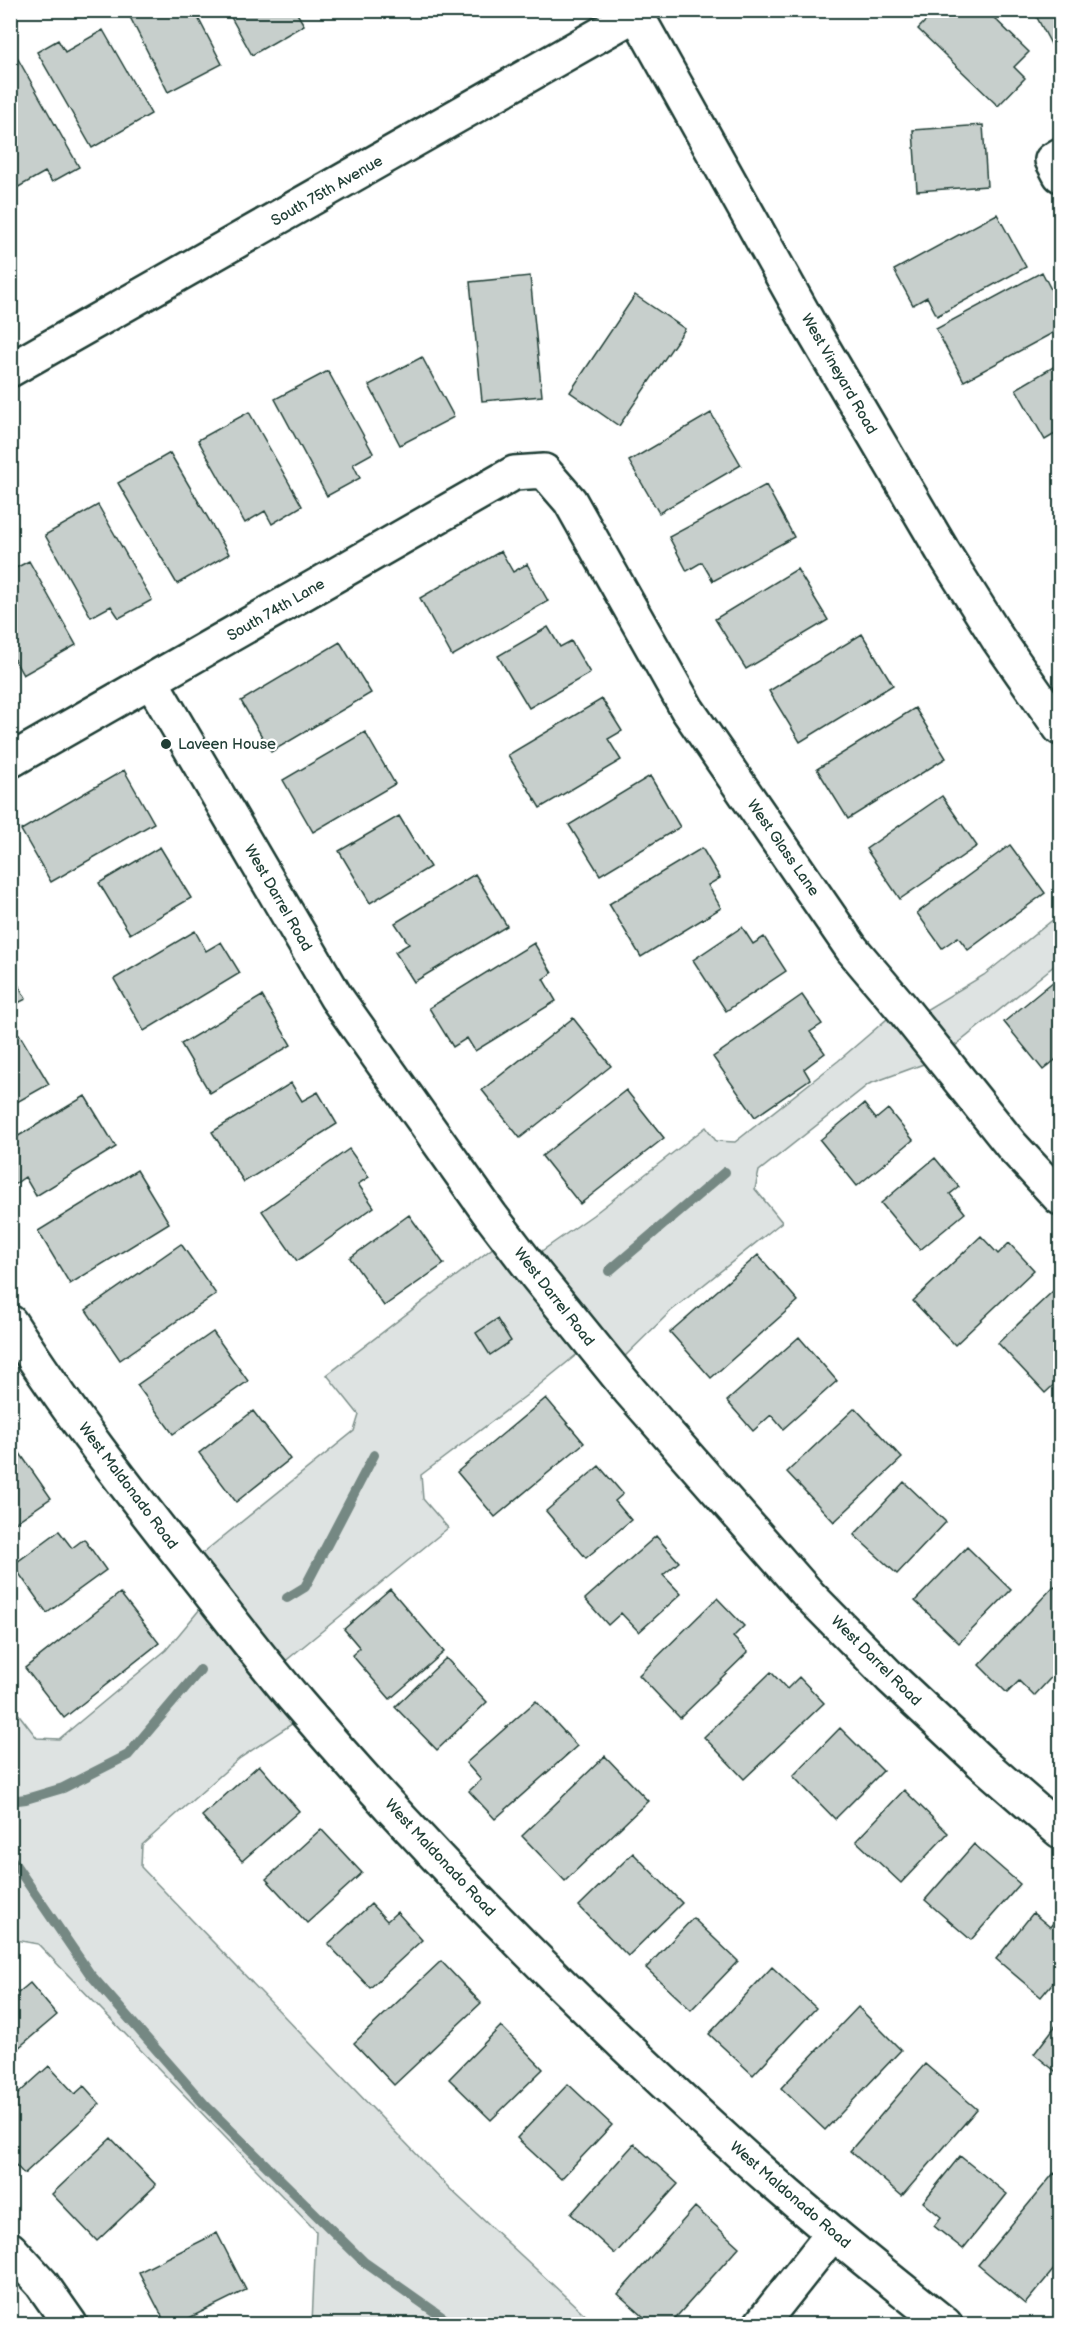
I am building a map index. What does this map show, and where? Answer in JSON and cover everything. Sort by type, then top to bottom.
[{"type":"street","name":"South 75th Avenue","points":[[10,370],[638,12]]},
{"type":"street","name":"West Vineyard Road","points":[[638,12],[809,324],[942,550],[998,639],[1060,728]]},
{"type":"street","name":"South 74th Lane","points":[[10,761],[514,473],[544,471]]},
{"type":"street","name":"West Glass Lane","points":[[544,471],[570,501],[687,709],[852,949],[1012,1146],[1060,1198]]},
{"type":"street","name":"West Darrel Road","points":[[151,681],[336,997],[491,1216],[536,1275],[630,1391],[809,1594],[898,1685],[1060,1831]]},
{"type":"street","name":"West Maldonado Road","points":[[10,1322],[104,1457],[307,1714],[449,1871],[592,2014],[739,2152],[833,2234],[945,2325]]},
{"type":"street","points":[[761,2325],[833,2234]]},
{"type":"street","points":[[10,2249],[42,2284],[70,2325]]},
{"type":"shaded area","points":[[1060,914],[1060,961],[940,1058],[869,1084],[759,1171],[755,1189],[782,1222],[671,1311],[612,1369],[591,1343],[527,1395],[421,1475],[423,1499],[448,1528],[272,1672],[307,1714],[240,1758],[142,1845],[141,1867],[449,2188],[595,2324],[312,2324],[316,2231],[38,1944],[16,1940],[11,1945],[10,1703],[37,1738],[59,1739],[166,1650],[205,1603],[178,1573],[354,1431],[359,1415],[327,1375],[507,1237],[526,1262],[593,1215],[706,1127],[716,1141],[735,1142],[838,1061],[901,1007],[911,1019],[984,975]]},
{"type":"building","points":[[142,10],[194,10],[222,64],[168,92],[130,17]]},
{"type":"building","points":[[227,10],[295,10],[304,25],[252,55]]},
{"type":"building","points":[[936,10],[986,10],[1029,52],[1014,67],[1025,78],[998,106],[918,29]]},
{"type":"building","points":[[1033,10],[1060,10],[1060,61]]},
{"type":"building","points":[[103,30],[151,114],[92,148],[37,52],[58,40],[65,52]]},
{"type":"building","points":[[18,59],[79,167],[52,182],[45,172],[15,189],[10,182],[10,63]]},
{"type":"building","points":[[983,125],[987,186],[917,191],[913,130]]},
{"type":"building","points":[[997,214],[1026,267],[937,316],[927,297],[913,305],[894,270]]},
{"type":"building","points":[[1042,272],[1060,307],[1060,329],[964,381],[936,329]]},
{"type":"building","points":[[530,276],[542,396],[482,401],[470,282]]},
{"type":"building","points":[[635,295],[685,329],[619,426],[570,392]]},
{"type":"building","points":[[422,357],[454,417],[400,445],[369,385]]},
{"type":"building","points":[[1060,363],[1060,431],[1045,440],[1016,389]]},
{"type":"building","points":[[328,371],[373,453],[353,464],[360,478],[327,496],[275,399]]},
{"type":"building","points":[[249,412],[302,506],[272,524],[265,511],[245,523],[198,440]]},
{"type":"building","points":[[711,413],[741,465],[659,513],[629,461]]},
{"type":"building","points":[[170,453],[229,554],[177,584],[118,483]]},
{"type":"building","points":[[766,485],[794,537],[713,581],[702,562],[687,571],[669,537]]},
{"type":"building","points":[[98,505],[152,600],[119,618],[111,606],[91,617],[45,535]]},
{"type":"building","points":[[501,551],[513,572],[527,564],[548,601],[452,656],[420,598]]},
{"type":"building","points":[[29,561],[76,645],[23,675],[10,652],[10,571]]},
{"type":"building","points":[[797,569],[828,620],[746,669],[715,619]]},
{"type":"building","points":[[548,627],[560,647],[571,641],[590,673],[529,708],[498,656]]},
{"type":"building","points":[[862,634],[893,685],[800,742],[769,691]]},
{"type":"building","points":[[340,642],[371,693],[271,752],[241,701]]},
{"type":"building","points":[[602,699],[622,731],[608,739],[621,760],[540,808],[508,755]]},
{"type":"building","points":[[915,708],[946,758],[848,819],[817,769]]},
{"type":"building","points":[[365,732],[395,784],[313,832],[283,780]]},
{"type":"building","points":[[124,770],[154,823],[51,882],[21,830]]},
{"type":"building","points":[[650,776],[680,827],[600,875],[569,825]]},
{"type":"building","points":[[942,796],[977,846],[900,899],[866,849]]},
{"type":"building","points":[[399,816],[430,867],[370,903],[339,851]]},
{"type":"building","points":[[1010,845],[1045,893],[968,950],[958,937],[942,948],[917,913]]},
{"type":"building","points":[[160,847],[191,898],[130,934],[99,883]]},
{"type":"building","points":[[702,848],[720,878],[708,885],[721,908],[641,957],[609,904]]},
{"type":"building","points":[[475,874],[507,926],[414,982],[395,952],[409,944],[395,923]]},
{"type":"building","points":[[742,927],[753,944],[764,937],[786,971],[726,1011],[693,960]]},
{"type":"building","points":[[195,931],[206,951],[221,942],[240,973],[144,1031],[114,979]]},
{"type":"building","points":[[534,943],[552,973],[543,979],[556,1001],[475,1051],[467,1038],[453,1047],[429,1008]]},
{"type":"building","points":[[10,970],[26,999],[10,1007]]},
{"type":"building","points":[[1060,976],[1060,1056],[1043,1070],[1004,1022]]},
{"type":"building","points":[[802,995],[822,1024],[810,1032],[825,1053],[804,1069],[810,1079],[755,1117],[713,1057]]},
{"type":"building","points":[[262,996],[291,1045],[210,1093],[181,1044]]},
{"type":"building","points":[[573,1018],[611,1066],[520,1138],[482,1090]]},
{"type":"building","points":[[19,1034],[49,1084],[10,1106],[10,1039]]},
{"type":"building","points":[[291,1083],[302,1101],[318,1092],[337,1124],[244,1182],[212,1132]]},
{"type":"building","points":[[626,1090],[664,1138],[580,1204],[542,1156]]},
{"type":"building","points":[[85,1096],[116,1147],[36,1196],[25,1177],[12,1186],[10,1141]]},
{"type":"building","points":[[864,1104],[876,1119],[888,1109],[913,1140],[857,1186],[820,1140]]},
{"type":"building","points":[[349,1149],[369,1177],[358,1184],[374,1207],[297,1261],[262,1211]]},
{"type":"building","points":[[935,1158],[959,1187],[950,1194],[965,1213],[920,1250],[881,1203]]},
{"type":"building","points":[[137,1170],[169,1223],[70,1284],[38,1231]]},
{"type":"building","points":[[409,1215],[444,1264],[384,1306],[350,1258]]},
{"type":"building","points":[[981,1236],[998,1254],[1009,1243],[1034,1270],[955,1345],[913,1301]]},
{"type":"building","points":[[181,1244],[216,1294],[120,1360],[86,1310]]},
{"type":"building","points":[[758,1255],[798,1301],[711,1378],[670,1332]]},
{"type":"building","points":[[1053,1291],[1060,1300],[1060,1379],[1045,1393],[998,1343]]},
{"type":"building","points":[[497,1319],[511,1341],[490,1355],[476,1333]]},
{"type":"building","points":[[213,1332],[248,1381],[173,1434],[137,1385]]},
{"type":"building","points":[[799,1337],[837,1381],[783,1429],[771,1415],[753,1431],[727,1401]]},
{"type":"building","points":[[546,1398],[584,1443],[495,1517],[457,1472]]},
{"type":"building","points":[[855,1408],[902,1458],[834,1522],[787,1472]]},
{"type":"building","points":[[253,1411],[290,1459],[236,1502],[199,1453]]},
{"type":"building","points":[[17,1449],[51,1498],[10,1526],[10,1454]]},
{"type":"building","points":[[599,1466],[623,1494],[615,1501],[631,1520],[586,1558],[546,1511]]},
{"type":"building","points":[[904,1482],[946,1522],[897,1574],[854,1535]]},
{"type":"building","points":[[59,1531],[72,1548],[84,1539],[106,1570],[47,1613],[13,1565]]},
{"type":"building","points":[[656,1536],[679,1562],[663,1575],[681,1594],[639,1632],[621,1613],[608,1625],[585,1599]]},
{"type":"building","points":[[967,1547],[1011,1590],[959,1643],[915,1601]]},
{"type":"building","points":[[1054,1586],[1060,1592],[1060,1668],[1034,1696],[1019,1681],[1007,1693],[979,1665]]},
{"type":"building","points":[[390,1589],[444,1652],[390,1699],[352,1655],[360,1648],[344,1629]]},
{"type":"building","points":[[120,1593],[159,1643],[64,1718],[25,1668]]},
{"type":"building","points":[[717,1598],[744,1626],[733,1637],[748,1652],[680,1718],[639,1675]]},
{"type":"building","points":[[446,1658],[487,1702],[437,1750],[395,1707]]},
{"type":"building","points":[[771,1672],[787,1689],[799,1677],[824,1703],[744,1779],[704,1737]]},
{"type":"building","points":[[536,1701],[577,1746],[495,1819],[469,1791],[481,1780],[466,1763]]},
{"type":"building","points":[[840,1728],[883,1771],[835,1819],[793,1776]]},
{"type":"building","points":[[605,1756],[648,1801],[565,1881],[522,1836]]},
{"type":"building","points":[[259,1765],[299,1811],[242,1861],[202,1816]]},
{"type":"building","points":[[904,1790],[948,1833],[901,1883],[856,1841]]},
{"type":"building","points":[[321,1829],[362,1873],[307,1923],[266,1879]]},
{"type":"building","points":[[974,1844],[1020,1884],[971,1940],[925,1900]]},
{"type":"building","points":[[633,1853],[682,1903],[628,1956],[579,1906]]},
{"type":"building","points":[[371,1904],[387,1921],[397,1912],[422,1940],[370,1988],[328,1944]]},
{"type":"building","points":[[1033,1913],[1050,1927],[1057,1918],[1060,1920],[1060,1974],[1041,1997],[996,1959]]},
{"type":"building","points":[[693,1918],[738,1961],[691,2010],[646,1968]]},
{"type":"building","points":[[441,1961],[481,2003],[394,2085],[354,2043]]},
{"type":"building","points":[[772,1967],[816,2008],[753,2075],[709,2034]]},
{"type":"building","points":[[30,1983],[57,2015],[10,2055],[10,1984],[18,1993]]},
{"type":"building","points":[[858,2007],[901,2050],[825,2130],[781,2088]]},
{"type":"building","points":[[1060,2020],[1060,2075],[1034,2054]]},
{"type":"building","points":[[501,2026],[543,2069],[491,2120],[449,2079]]},
{"type":"building","points":[[925,2064],[977,2109],[902,2196],[850,2151]]},
{"type":"building","points":[[49,2066],[75,2094],[84,2086],[100,2104],[24,2174],[10,2159],[10,2101]]},
{"type":"building","points":[[568,2084],[612,2125],[561,2179],[517,2138]]},
{"type":"building","points":[[111,2138],[156,2185],[97,2241],[52,2194]]},
{"type":"building","points":[[634,2144],[678,2184],[615,2254],[571,2214]]},
{"type":"building","points":[[960,2156],[1007,2194],[963,2249],[934,2226],[941,2217],[923,2202]]},
{"type":"building","points":[[1054,2173],[1060,2178],[1060,2262],[1025,2304],[978,2265]]},
{"type":"building","points":[[695,2207],[739,2247],[670,2324],[652,2324],[618,2294]]},
{"type":"building","points":[[217,2233],[246,2290],[177,2324],[166,2324],[139,2272]]},
{"type":"waterway","points":[[609,1271],[725,1172]]},
{"type":"waterway","points":[[287,1598],[305,1587],[374,1455]]},
{"type":"waterway","points":[[10,1801],[26,1799],[63,1788],[128,1755],[200,1670]]},
{"type":"waterway","points":[[10,1857],[90,1974],[205,2105],[364,2262],[452,2324]]},
{"type":"place","name":"Laveen House","points":[[166,744]]}]
